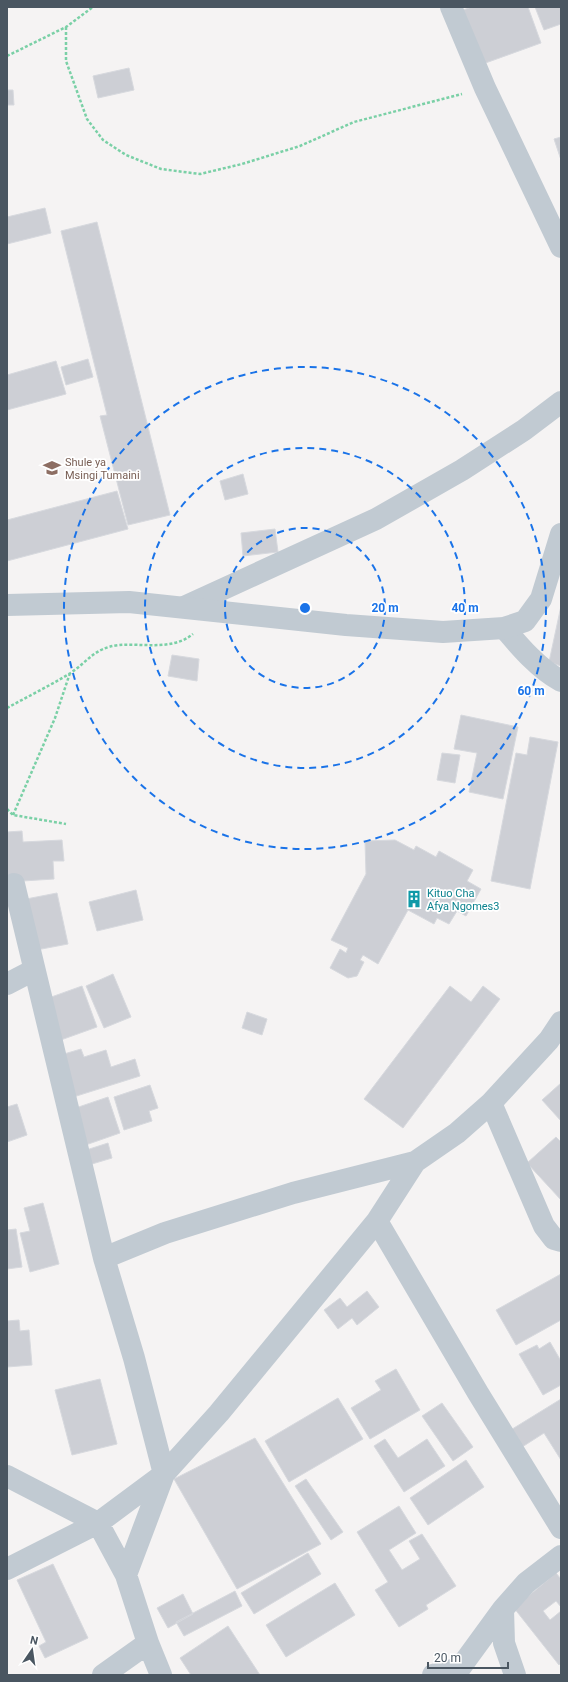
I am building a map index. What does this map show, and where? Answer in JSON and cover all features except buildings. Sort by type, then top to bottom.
[{"type":"street","points":[[451,7],[485,88],[561,247]]},
{"type":"street","points":[[184,607],[376,519],[462,470],[524,430],[561,402]]},
{"type":"street","points":[[7,605],[129,602],[221,610],[346,625],[443,632],[504,628],[525,621],[541,599],[561,534]]},
{"type":"street","points":[[504,628],[525,653],[549,674],[561,681]]},
{"type":"street","points":[[14,884],[104,1258],[134,1358],[164,1474],[126,1575]]},
{"type":"street","points":[[7,984],[34,970]]},
{"type":"street","points":[[104,1258],[165,1233],[286,1195],[415,1162],[457,1133],[491,1103],[549,1040],[561,1022]]},
{"type":"street","points":[[491,1103],[544,1226],[554,1239],[561,1241]]},
{"type":"street","points":[[7,1569],[98,1523],[164,1474],[220,1413],[377,1221],[415,1162]]},
{"type":"street","points":[[377,1221],[462,1367],[561,1528]]},
{"type":"street","points":[[7,1476],[98,1523],[126,1575],[148,1643],[161,1675]]},
{"type":"street","points":[[433,1675],[459,1671],[503,1609],[526,1583],[561,1556]]},
{"type":"street","points":[[503,1609],[504,1642],[515,1675]]},
{"type":"street","points":[[103,1675],[148,1643]]},
{"type":"path","points":[[7,56],[66,27],[93,7]]},
{"type":"path","points":[[66,27],[66,61],[87,119],[103,140],[126,155],[161,169],[200,174],[242,164],[300,146],[354,122],[485,88]]},
{"type":"path","points":[[7,708],[70,673],[89,656],[105,648],[119,645],[159,645],[185,640],[221,610]]},
{"type":"path","points":[[13,815],[55,718],[70,673]]},
{"type":"path","points":[[7,809],[13,815],[66,824]]},
{"type":"place","name":"Shule ya Msingi Tumaini","points":[[52,468]]},
{"type":"place","name":"Kituo Cha Afya Ngomes3","points":[[414,899]]}]
